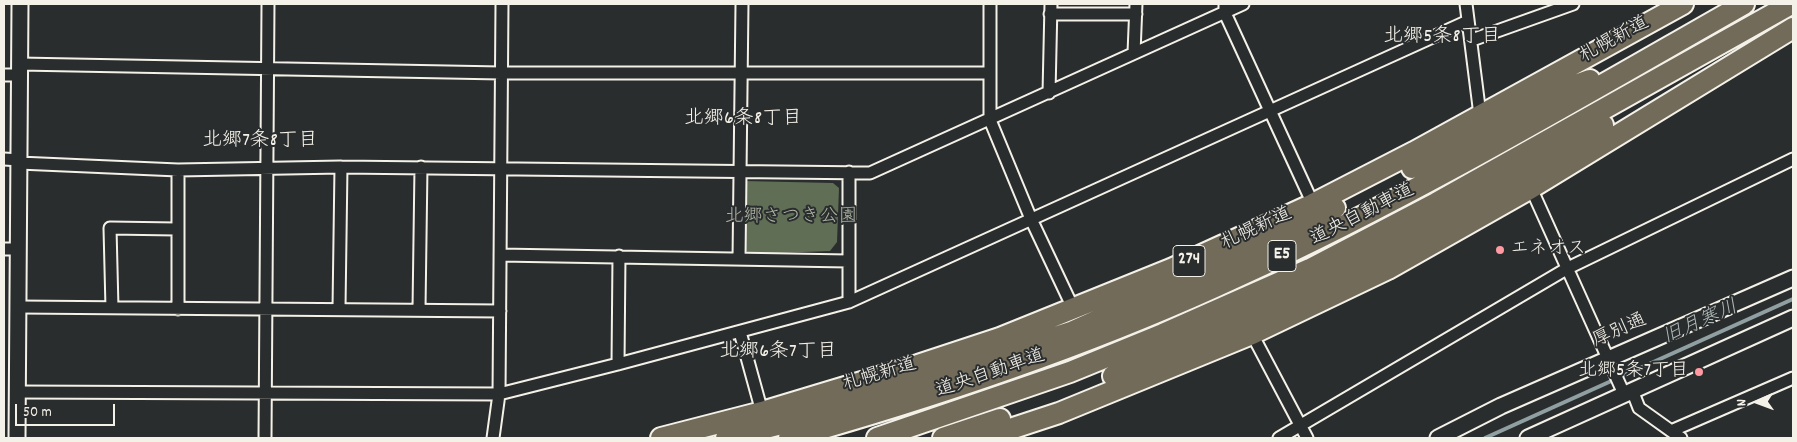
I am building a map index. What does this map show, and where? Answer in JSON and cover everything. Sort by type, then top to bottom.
[{"type":"highway","name":"札幌新道","points":[[661,438],[762,412],[1000,338],[1172,269],[1314,204],[1414,152],[1683,4]]},
{"type":"highway","name":"道央自動車道","points":[[789,438],[881,411],[1066,349],[1236,278],[1424,184],[1744,4]]},
{"type":"highway","name":"道央自動車道","points":[[877,438],[1070,372],[1238,302],[1310,269],[1436,203],[1670,74],[1791,4]]},
{"type":"highway","points":[[983,438],[1059,413],[1252,334],[1388,269],[1531,188],[1793,28]]},
{"type":"highway","points":[[726,438],[785,423],[1071,332],[1260,247],[1562,90],[1646,59]]},
{"type":"highway","points":[[943,438],[1062,398],[1180,348],[1342,274],[1483,199],[1604,125],[1670,74]]},
{"type":"street","points":[[18,438],[18,392],[11,360],[18,307],[11,249],[19,161],[20,4]]},
{"type":"street","points":[[265,438],[268,4]]},
{"type":"street","points":[[493,438],[499,394],[502,4]]},
{"type":"street","points":[[739,259],[742,4]]},
{"type":"street","points":[[990,4],[990,120],[1031,219],[1073,308]]},
{"type":"street","points":[[4,160],[178,170],[341,167],[870,173],[1049,93],[1225,8],[1243,4]]},
{"type":"street","points":[[1466,4],[1480,114]]},
{"type":"street","points":[[1472,40],[1573,4]]},
{"type":"street","points":[[1225,8],[1269,110],[1314,204]]},
{"type":"street","points":[[1049,93],[1051,9],[1136,9],[1134,53]]},
{"type":"street","points":[[18,392],[499,394],[618,364],[849,302],[1468,21]]},
{"type":"street","points":[[4,75],[20,70],[267,68],[501,73],[989,73]]},
{"type":"street","points":[[1279,438],[1568,268],[1793,159]]},
{"type":"street","points":[[340,308],[341,167]]},
{"type":"street","points":[[419,309],[421,168]]},
{"type":"street","points":[[178,170],[176,229],[178,309]]},
{"type":"street","points":[[849,172],[849,302]]},
{"type":"street","points":[[1531,188],[1610,364],[1625,390],[1639,408],[1676,435],[1793,378]]},
{"type":"street","points":[[112,308],[110,228],[176,229]]},
{"type":"street","points":[[500,255],[848,261]]},
{"type":"street","points":[[618,364],[619,256]]},
{"type":"street","name":"厚別通","points":[[1438,438],[1501,406],[1610,364],[1793,278]]},
{"type":"street","points":[[18,307],[178,309],[340,308],[500,311]]},
{"type":"street","points":[[1528,438],[1625,390],[1793,318]]},
{"type":"street","points":[[740,332],[762,412]]},
{"type":"street","points":[[1252,334],[1307,438]]},
{"type":"green space","name":"北郷さつき公園","points":[[744,181],[833,183],[839,188],[837,242],[830,251],[749,254],[744,249]]},
{"type":"waterway","name":"旧月寒川","points":[[1485,438],[1793,299]]},
{"type":"place","name":"エネオス","points":[[1500,250]]},
{"type":"place","name":"北郷5条7丁目","points":[[1699,372]]},
{"type":"district","name":"北郷5条8丁目","points":[[1442,38]]},
{"type":"district","name":"北郷6条8丁目","points":[[743,120]]},
{"type":"district","name":"北郷7条8丁目","points":[[260,142]]},
{"type":"district","name":"北郷6条7丁目","points":[[778,353]]}]
